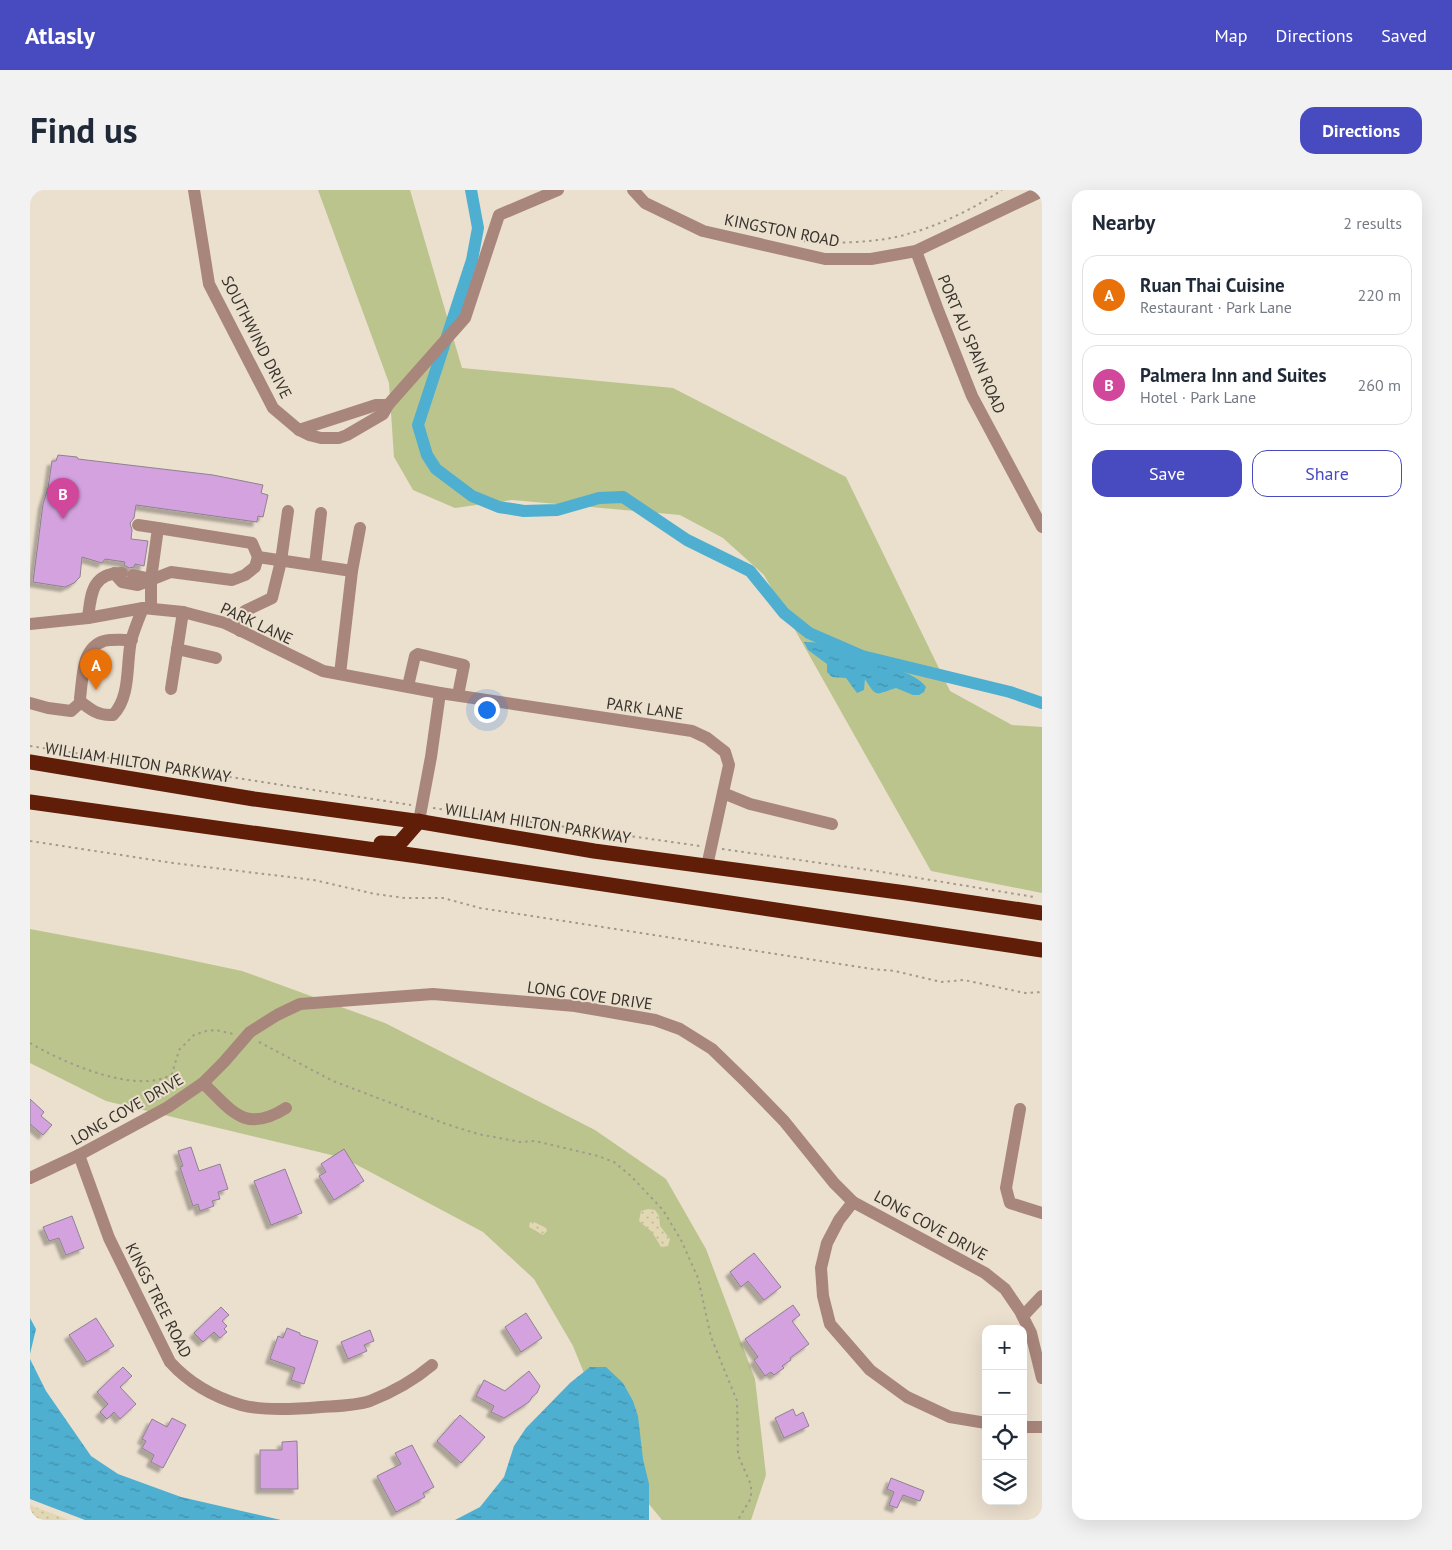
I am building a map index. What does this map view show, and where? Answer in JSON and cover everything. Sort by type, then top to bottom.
[{"type":"highway","name":"WILLIAM HILTON PARKWAY","points":[[30,762],[254,799],[420,814],[594,851],[1042,913]]},
{"type":"highway","points":[[30,802],[437,858],[1042,950]]},
{"type":"highway","points":[[307,840],[399,844],[420,814]]},
{"type":"street","name":"SOUTHWIND DRIVE","points":[[194,190],[209,284],[273,408],[299,430],[321,438],[339,438],[347,435],[383,414],[388,405],[465,318],[499,215],[558,190]]},
{"type":"street","name":"KINGSTON ROAD","points":[[633,190],[644,203],[703,231],[825,259],[871,259],[916,251],[1042,191]]},
{"type":"street","name":"PORT AU SPAIN ROAD","points":[[916,251],[972,396],[1042,527]]},
{"type":"street","points":[[299,430],[376,405],[388,405]]},
{"type":"street","points":[[240,631],[245,610],[272,598],[281,561],[288,511]]},
{"type":"street","points":[[315,565],[321,513]]},
{"type":"street","points":[[123,574],[122,582],[138,585],[171,572],[232,580],[245,575],[255,567],[258,558],[252,543],[138,525]]},
{"type":"street","points":[[132,640],[106,641],[92,648],[87,654],[80,698],[81,702],[92,711],[105,716],[113,715],[118,710],[124,695],[132,640],[147,608],[158,528]]},
{"type":"street","points":[[340,674],[352,570],[360,528]]},
{"type":"street","points":[[258,558],[352,570]]},
{"type":"street","points":[[88,618],[91,595],[99,580],[108,574],[123,574],[151,580]]},
{"type":"street","name":"PARK LANE","points":[[30,624],[88,618],[147,608],[183,612],[225,623],[323,671],[440,693],[692,731],[712,738],[726,752],[729,765],[707,866]]},
{"type":"street","points":[[171,689],[183,612]]},
{"type":"street","points":[[177,649],[216,658]]},
{"type":"street","points":[[408,686],[415,656],[418,654],[464,665],[458,695]]},
{"type":"street","points":[[420,814],[431,757],[440,693]]},
{"type":"street","points":[[30,703],[71,711],[81,702]]},
{"type":"street","points":[[723,793],[750,804],[832,824]]},
{"type":"street","name":"LONG COVE DRIVE","points":[[30,1178],[79,1155],[168,1107],[203,1083],[250,1032],[277,1015],[300,1004],[434,994],[575,1006],[655,1020],[680,1030],[712,1050],[748,1083],[784,1121],[834,1183],[853,1202],[985,1273],[1005,1290],[1023,1316],[1031,1333],[1042,1378]]},
{"type":"street","points":[[203,1083],[240,1116],[256,1120],[271,1117],[286,1108]]},
{"type":"street","points":[[1020,1109],[1006,1188],[1010,1203],[1042,1213]]},
{"type":"street","name":"KINGS TREE ROAD","points":[[79,1155],[109,1238],[170,1362],[181,1374],[203,1389],[242,1405],[304,1409],[340,1406],[368,1402],[392,1392],[413,1381],[432,1365]]},
{"type":"street","points":[[853,1202],[839,1220],[827,1243],[821,1268],[823,1296],[830,1324],[870,1370],[907,1397],[950,1417],[982,1422]]},
{"type":"street","points":[[1023,1316],[1042,1296]]},
{"type":"street","points":[[1027,1426],[1042,1427]]},
{"type":"path","points":[[796,240],[864,242],[911,234],[949,218],[1002,190]]},
{"type":"path","points":[[30,746],[420,814],[711,848],[876,871],[1042,898]]},
{"type":"path","points":[[30,841],[173,863],[314,880],[398,897],[443,898],[480,908],[895,971],[941,982],[964,980],[1025,992],[1042,992]]},
{"type":"path","points":[[30,1043],[48,1054],[111,1078],[153,1081],[165,1079],[172,1074],[179,1050],[194,1035],[216,1030],[265,1044],[333,1081],[446,1124],[478,1134],[520,1142],[535,1141],[598,1156],[614,1162],[631,1176],[663,1210],[681,1240],[698,1278],[711,1337],[738,1401],[738,1456],[752,1485],[751,1498],[736,1520]]},
{"type":"green space","points":[[318,190],[410,190],[462,368],[673,388],[846,477],[950,691],[1012,725],[1042,727],[1042,893],[931,871],[764,575],[723,538],[680,515],[512,500],[455,508],[413,490],[394,457],[389,383]]},
{"type":"green space","points":[[30,929],[242,971],[385,1023],[595,1130],[666,1179],[706,1249],[755,1379],[766,1475],[751,1520],[662,1520],[626,1476],[573,1346],[534,1279],[483,1232],[344,1158],[106,1101],[30,1063]]},
{"type":"sand","points":[[655,1210],[659,1216],[660,1226],[670,1239],[668,1246],[661,1247],[652,1232],[639,1221],[641,1211]]},
{"type":"sand","points":[[530,1222],[546,1228],[547,1231],[543,1235],[529,1227]]},
{"type":"sand","points":[[30,1505],[69,1520],[30,1520]]},
{"type":"water","points":[[804,642],[837,646],[859,657],[914,677],[926,687],[924,692],[919,695],[913,695],[896,688],[878,693],[872,690],[865,679],[864,690],[857,693],[846,678],[832,677],[827,672],[827,664],[808,650]]},
{"type":"water","points":[[30,1318],[36,1329],[30,1354]]},
{"type":"water","points":[[30,1359],[46,1391],[91,1456],[118,1474],[181,1497],[281,1520],[85,1520],[30,1499]]},
{"type":"water","points":[[590,1367],[606,1367],[623,1383],[633,1401],[638,1416],[643,1459],[649,1484],[649,1520],[455,1520],[480,1507],[504,1477],[514,1446],[526,1428],[570,1383]]},
{"type":"building","points":[[58,455],[213,475],[263,485],[261,493],[268,495],[263,517],[258,516],[257,522],[136,505],[134,518],[130,523],[132,530],[131,539],[148,541],[144,566],[135,564],[134,567],[129,568],[124,565],[125,562],[105,559],[102,563],[82,557],[80,577],[74,583],[65,587],[33,582],[43,504],[48,488],[52,461],[56,461]]},
{"type":"building","points":[[30,1099],[44,1112],[41,1116],[52,1125],[43,1135],[30,1124]]},
{"type":"building","points":[[191,1147],[199,1171],[220,1164],[228,1189],[218,1192],[220,1199],[212,1201],[214,1206],[200,1211],[198,1204],[193,1206],[180,1167],[183,1166],[178,1151]]},
{"type":"building","points":[[344,1149],[364,1181],[334,1200],[319,1176],[326,1172],[321,1164]]},
{"type":"building","points":[[285,1169],[302,1213],[271,1225],[254,1181]]},
{"type":"building","points":[[72,1216],[84,1248],[66,1255],[59,1238],[49,1241],[43,1227]]},
{"type":"building","points":[[754,1253],[781,1287],[764,1300],[748,1281],[741,1287],[730,1272]]},
{"type":"building","points":[[793,1305],[800,1315],[792,1321],[809,1344],[790,1358],[791,1360],[782,1366],[784,1368],[774,1375],[771,1372],[765,1376],[754,1360],[758,1357],[745,1339]]},
{"type":"building","points":[[221,1307],[229,1315],[222,1321],[227,1326],[224,1329],[227,1332],[220,1338],[214,1332],[203,1342],[194,1333]]},
{"type":"building","points":[[526,1313],[542,1338],[521,1352],[505,1327]]},
{"type":"building","points":[[96,1318],[114,1346],[87,1362],[69,1335]]},
{"type":"building","points":[[287,1328],[318,1341],[304,1384],[291,1380],[295,1368],[270,1359],[278,1336],[283,1338]]},
{"type":"building","points":[[370,1330],[374,1341],[364,1345],[367,1351],[348,1359],[341,1342]]},
{"type":"building","points":[[123,1367],[132,1376],[120,1387],[136,1404],[120,1419],[114,1412],[107,1419],[100,1412],[108,1404],[97,1392]]},
{"type":"building","points":[[529,1371],[540,1386],[537,1393],[529,1402],[504,1418],[491,1412],[494,1406],[476,1396],[484,1380],[505,1391]]},
{"type":"building","points":[[793,1409],[796,1416],[803,1412],[809,1426],[784,1438],[775,1418]]},
{"type":"building","points":[[460,1415],[485,1437],[461,1463],[437,1441]]},
{"type":"building","points":[[172,1418],[186,1425],[163,1468],[151,1462],[154,1455],[142,1448],[146,1441],[142,1439],[152,1419],[167,1427]]},
{"type":"building","points":[[297,1441],[298,1489],[260,1489],[260,1450],[282,1450],[282,1442]]},
{"type":"building","points":[[412,1445],[434,1487],[423,1493],[425,1497],[396,1512],[377,1476],[401,1464],[395,1453]]},
{"type":"building","points":[[891,1478],[924,1491],[920,1501],[903,1495],[897,1508],[889,1505],[894,1492],[887,1489]]},
{"type":"waterway","points":[[471,190],[478,228],[472,260],[418,425],[427,455],[436,469],[472,496],[499,507],[524,511],[557,510],[599,498],[623,497],[687,540],[750,571],[784,613],[809,633],[862,656],[1010,692],[1042,703]]},
{"type":"place","name":"Palmera Inn and Suites","points":[[63,519]]},
{"type":"place","name":"Ruan Thai Cuisine","points":[[96,690]]}]
